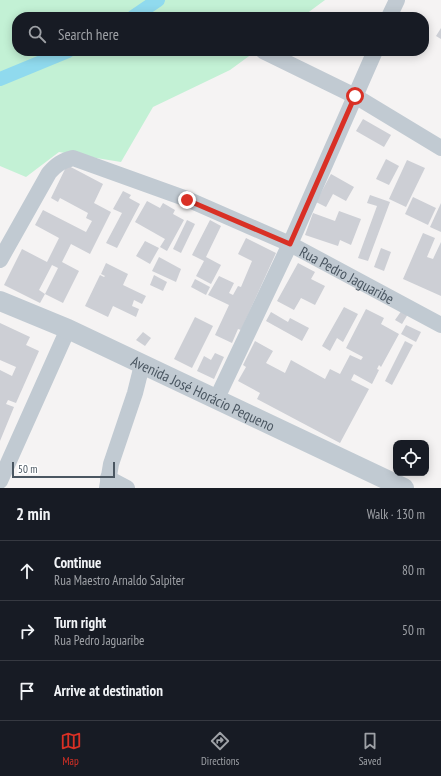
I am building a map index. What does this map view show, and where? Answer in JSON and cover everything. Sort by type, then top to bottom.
[{"type":"street","points":[[391,12],[397,0]]},
{"type":"street","points":[[272,56],[355,96],[441,148]]},
{"type":"street","points":[[216,400],[290,244],[373,56]]},
{"type":"street","name":"Rua Pedro Jaguaribe","points":[[0,260],[49,173],[57,164],[64,160],[73,158],[187,200],[290,244],[441,325]]},
{"type":"street","name":"Avenida José Horácio Pequeno","points":[[0,301],[68,329],[404,488]]},
{"type":"street","points":[[0,481],[68,329]]},
{"type":"street","points":[[127,488],[108,483],[111,464],[142,365]]},
{"type":"green space","points":[[0,0],[325,0],[309,12],[12,12],[12,56],[249,56],[230,70],[153,107],[121,162],[59,152],[26,177],[0,166]]},
{"type":"building","points":[[441,28],[441,39],[436,36]]},
{"type":"building","points":[[363,119],[391,135],[384,147],[356,131]]},
{"type":"building","points":[[386,159],[399,166],[389,185],[376,179]]},
{"type":"building","points":[[407,160],[425,168],[406,207],[389,199]]},
{"type":"building","points":[[67,165],[103,184],[94,203],[111,212],[90,254],[71,244],[62,262],[79,271],[63,303],[45,294],[40,303],[4,285],[22,249],[47,262],[59,238],[35,225],[43,210],[86,232],[92,221],[86,218],[88,213],[60,198],[58,202],[51,198]],"holes":[[[52,265],[58,268],[45,294],[39,290]]]},
{"type":"building","points":[[331,174],[354,187],[346,201],[333,194],[326,207],[316,202]]},
{"type":"building","points":[[123,191],[131,195],[129,198],[140,204],[117,248],[106,243],[122,213],[113,209]]},
{"type":"building","points":[[370,195],[390,202],[368,261],[358,258],[377,206],[367,203]]},
{"type":"building","points":[[413,197],[436,208],[428,225],[405,214]]},
{"type":"building","points":[[147,201],[160,208],[163,203],[175,210],[173,214],[184,220],[167,251],[160,247],[165,239],[135,222]]},
{"type":"building","points":[[441,203],[441,232],[430,227]]},
{"type":"building","points":[[339,211],[361,219],[351,245],[340,240],[338,246],[305,235],[313,213],[335,221]]},
{"type":"building","points":[[187,220],[195,224],[181,253],[173,249]]},
{"type":"building","points":[[210,220],[221,226],[206,257],[221,265],[211,284],[196,276],[204,261],[192,255]]},
{"type":"building","points":[[423,233],[435,238],[427,257],[433,259],[441,242],[441,296],[403,279]]},
{"type":"building","points":[[246,238],[276,253],[241,330],[238,329],[232,343],[215,335],[229,305],[208,295],[219,276],[234,283],[229,293],[233,295],[238,286],[241,287],[252,261],[238,254]]},
{"type":"building","points":[[145,241],[159,248],[150,264],[136,256]]},
{"type":"building","points":[[381,248],[391,252],[384,271],[374,267]]},
{"type":"building","points":[[159,257],[181,269],[176,282],[152,271]]},
{"type":"building","points":[[106,263],[128,274],[123,285],[146,296],[142,304],[134,300],[132,306],[139,309],[136,317],[113,306],[108,317],[85,306],[100,275],[105,276],[101,274]]},
{"type":"building","points":[[298,263],[315,272],[311,279],[325,286],[315,305],[301,298],[294,310],[277,301]]},
{"type":"building","points":[[154,275],[167,282],[163,291],[150,285]]},
{"type":"building","points":[[195,279],[210,287],[206,295],[191,287]]},
{"type":"building","points":[[344,307],[358,314],[343,342],[337,338],[330,351],[322,346]]},
{"type":"building","points":[[366,309],[384,318],[381,324],[399,334],[381,367],[379,365],[377,369],[379,370],[372,384],[354,374],[351,380],[369,389],[340,443],[257,399],[260,393],[238,381],[246,367],[243,365],[255,341],[273,351],[266,363],[285,373],[291,360],[325,379],[330,369],[340,374],[350,355],[361,360],[363,357],[346,348]]},
{"type":"building","points":[[402,310],[408,314],[402,324],[395,320]]},
{"type":"building","points":[[271,312],[288,322],[290,318],[309,328],[302,341],[266,321]]},
{"type":"building","points":[[195,317],[213,326],[192,368],[174,359]]},
{"type":"building","points":[[0,323],[30,337],[26,345],[39,351],[16,403],[8,400],[6,404],[14,407],[0,441],[0,370],[12,376],[16,367],[0,360]]},
{"type":"building","points":[[406,325],[421,332],[416,342],[401,334]]},
{"type":"building","points":[[143,332],[151,338],[145,346],[136,340]]},
{"type":"building","points":[[405,341],[413,345],[392,385],[385,381]]},
{"type":"building","points":[[215,353],[224,357],[214,379],[197,371],[204,356],[211,360]]},
{"type":"waterway","points":[[140,12],[158,0]]},
{"type":"waterway","points":[[0,79],[56,56]]},
{"type":"route","points":[[187,200],[290,244],[355,96]]}]
